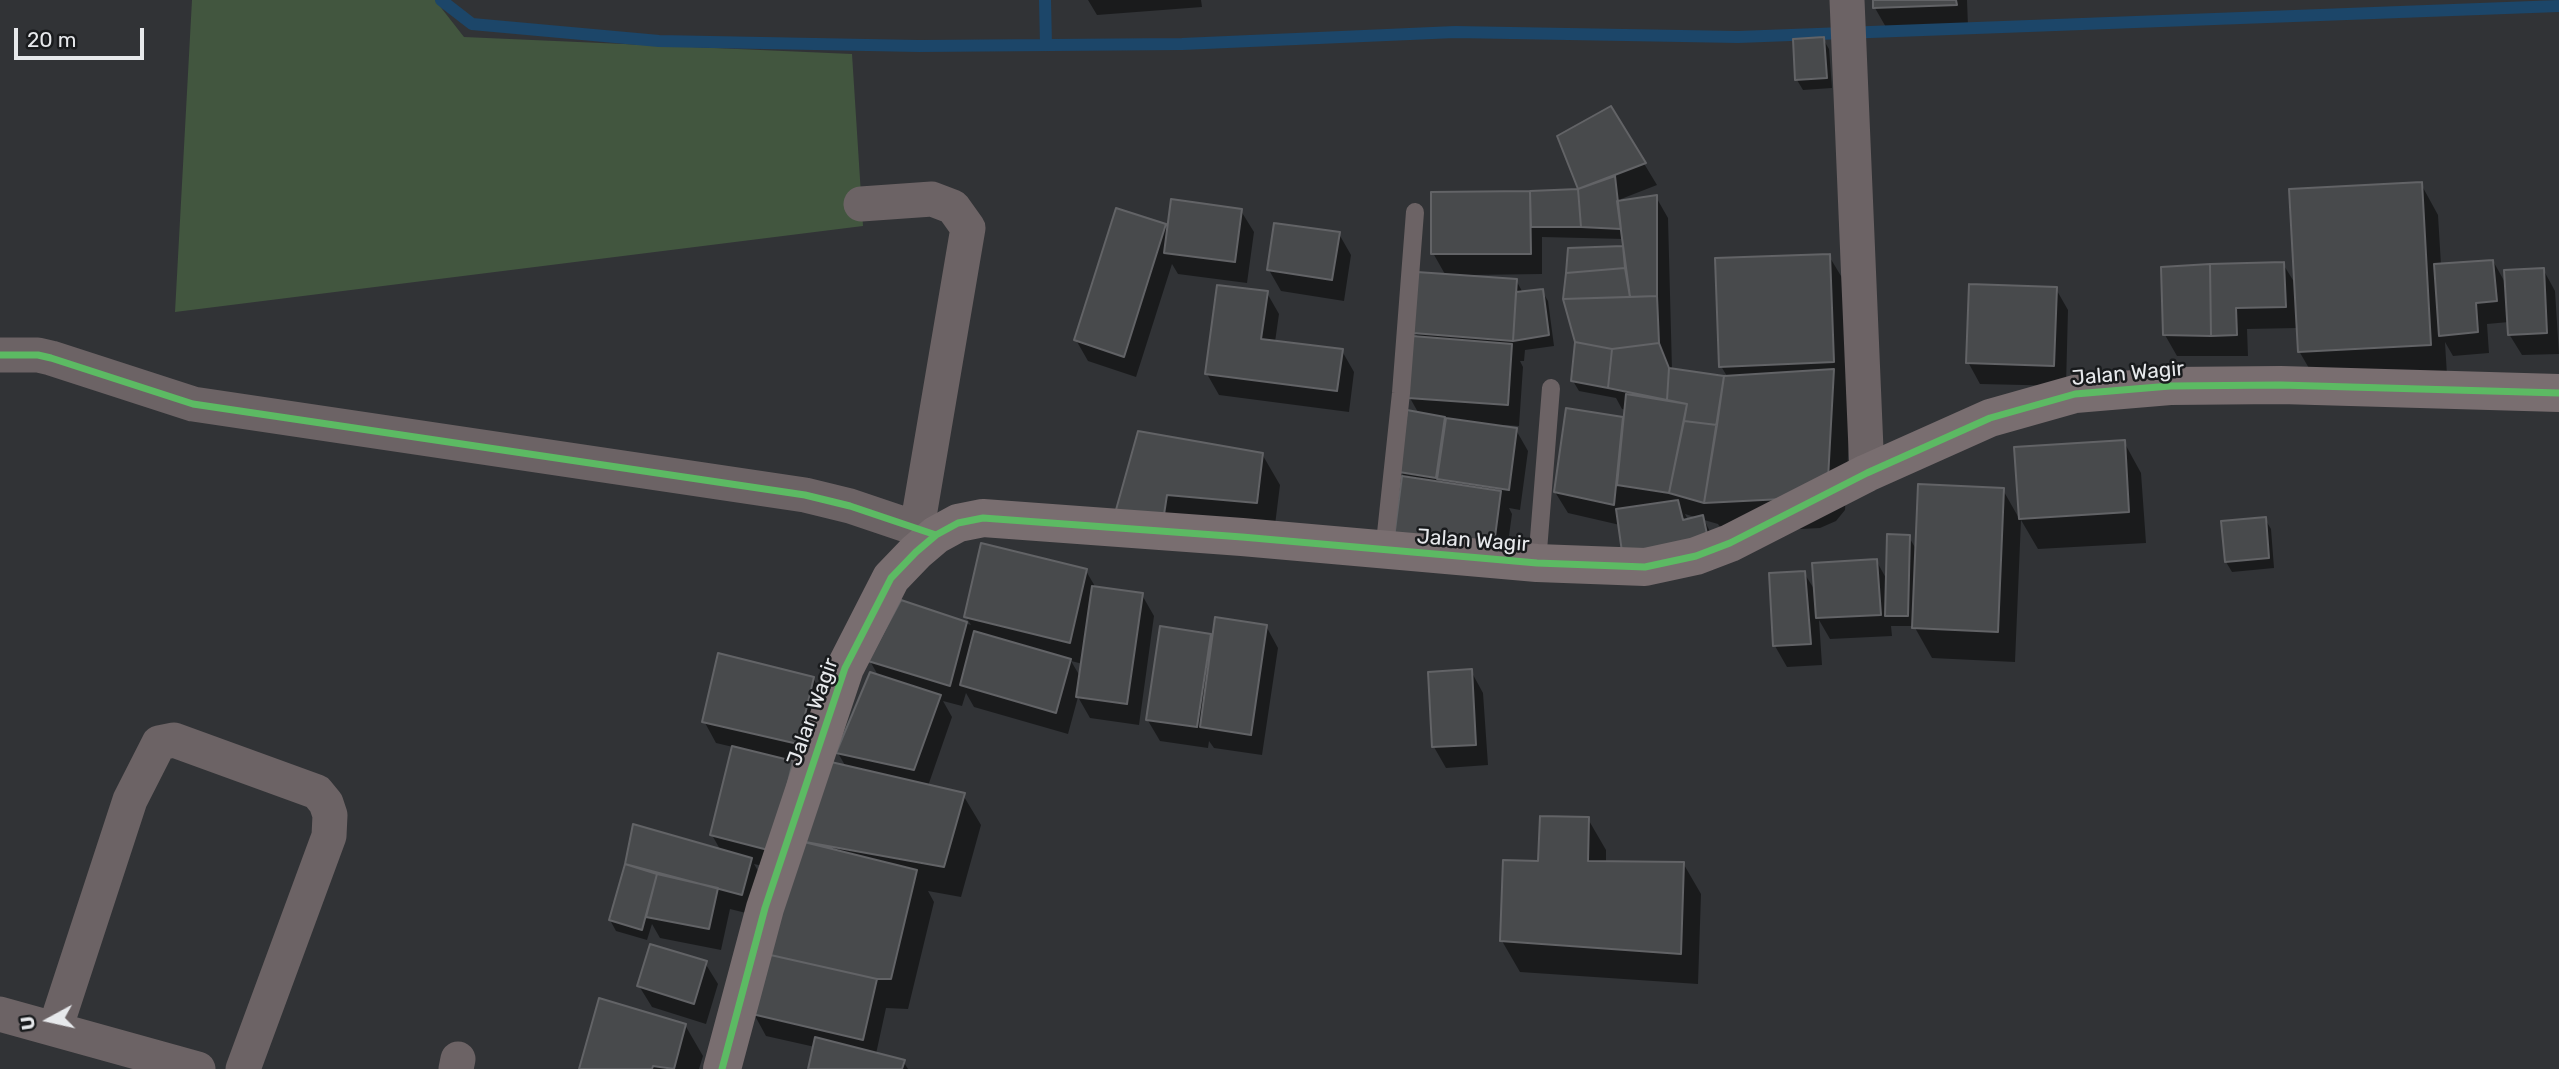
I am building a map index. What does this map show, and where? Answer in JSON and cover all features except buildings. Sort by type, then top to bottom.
[{"type":"street","points":[[1847,0],[1867,473]]},
{"type":"street","points":[[0,355],[51,358],[192,404],[805,495],[850,506],[927,532],[968,228],[953,207],[932,200],[861,204]]},
{"type":"street","name":"Jalan Wagir","points":[[722,1069],[765,908],[845,668],[891,578],[916,552],[927,532],[983,518],[1242,537],[1537,564],[1645,566],[1696,556],[1730,543],[1867,473],[1990,418],[2075,394],[2170,386],[2281,385],[2559,393]]},
{"type":"street","points":[[55,1029],[130,800],[159,743],[174,740],[317,792],[326,803],[330,816],[329,836],[243,1069]]},
{"type":"street","points":[[0,1014],[55,1029],[99,1056],[198,1069]]},
{"type":"lane","points":[[1384,552],[1401,393],[1415,212]]},
{"type":"lane","points":[[1537,564],[1551,388]]},
{"type":"green space","points":[[192,0],[435,0],[464,37],[852,54],[863,226],[175,312]]},
{"type":"waterway","points":[[441,0],[472,24],[659,41],[919,46],[1182,44],[1455,32],[1738,37],[2559,6]]},
{"type":"waterway","points":[[1045,0],[1046,45]]},
{"type":"cycle path","points":[[0,355],[38,355],[51,358],[193,404],[805,495],[850,506],[936,535]]},
{"type":"cycle path","points":[[722,1069],[765,908],[845,668],[891,578],[936,535],[958,523],[983,518],[1537,563],[1645,567],[1696,556],[1730,543],[1867,473],[1990,418],[2075,394],[2170,386],[2281,385],[2559,393]]}]
